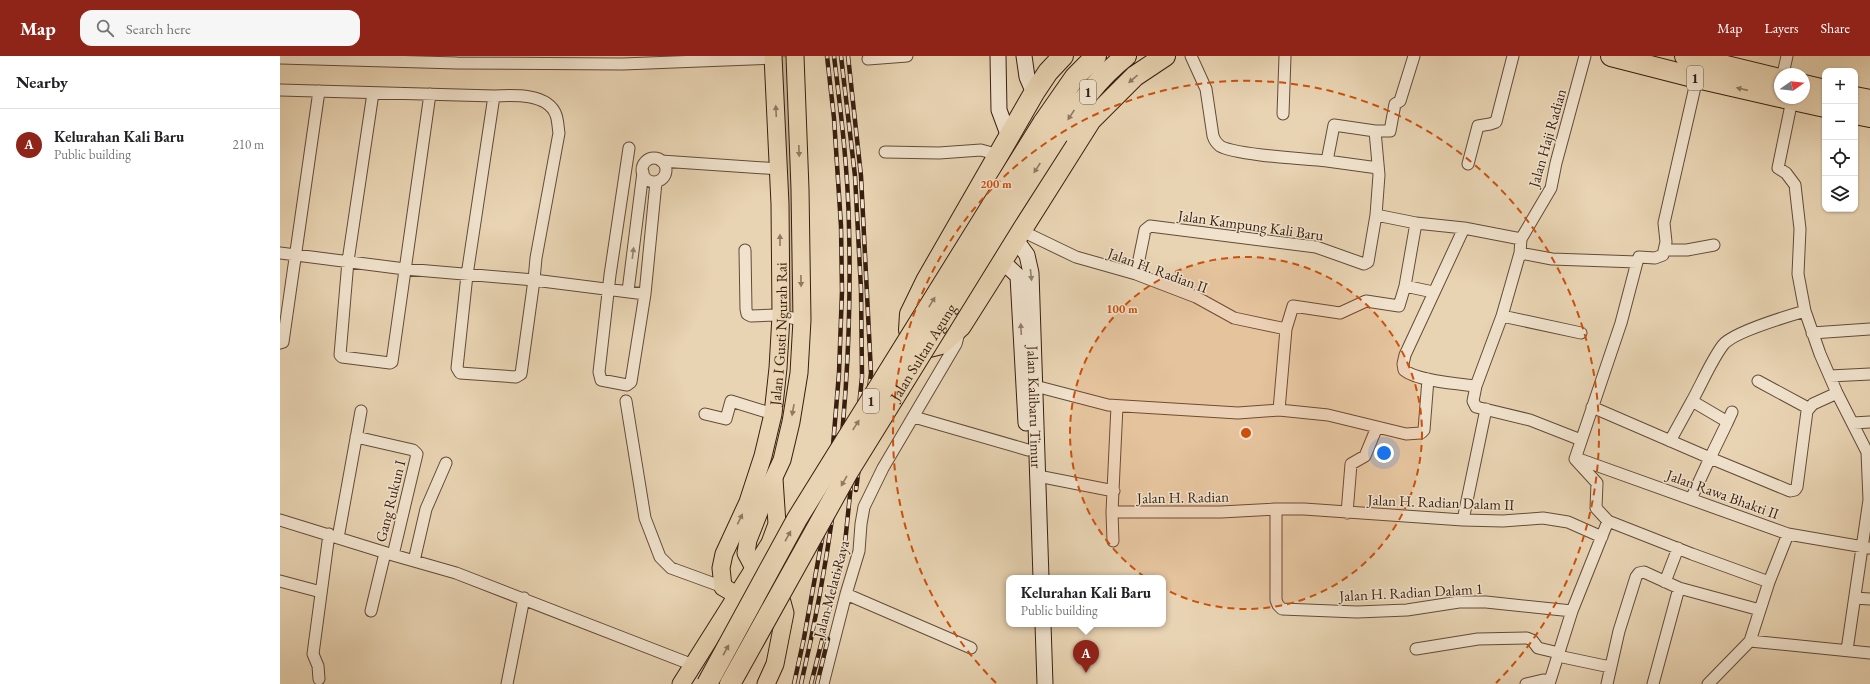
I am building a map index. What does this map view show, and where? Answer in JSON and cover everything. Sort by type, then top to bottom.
[{"type":"highway","points":[[1063,56],[1048,72],[1034,93],[926,281],[910,314],[909,330],[919,344],[925,348],[941,344],[961,326],[1091,120],[1135,76],[1165,56]]},
{"type":"highway","name":"Jalan Sultan Agung","points":[[707,684],[797,519],[1042,123],[1076,77],[1096,56]]},
{"type":"highway","name":"Jalan Sultan Agung","points":[[730,684],[848,472],[1005,218],[1084,97],[1111,68],[1126,56]]},
{"type":"highway","name":"1","points":[[1611,56],[1661,62],[1696,63],[1774,78]]},
{"type":"highway","name":"1","points":[[1696,63],[1774,90]]},
{"type":"highway","name":"1","points":[[1810,92],[1822,90]]},
{"type":"highway","points":[[1858,98],[1870,100]]},
{"type":"highway","name":"1","points":[[1810,102],[1822,106]]},
{"type":"highway","points":[[1858,115],[1870,117]]},
{"type":"main road","name":"Jalan I Gusti Ngurah Rai","points":[[766,684],[776,664],[785,614],[782,602],[754,568],[746,553],[748,540],[782,460],[792,416],[799,373],[802,320],[800,189],[795,56]]},
{"type":"main road","name":"Jalan I Gusti Ngurah Rai","points":[[730,591],[721,568],[724,554],[748,502],[763,456],[773,414],[778,368],[781,316],[779,169],[773,57]]},
{"type":"main road","points":[[682,684],[724,615],[730,591],[754,568]]},
{"type":"main road","points":[[730,591],[756,599],[769,607],[776,614],[782,631]]},
{"type":"street","points":[[868,59],[907,56]]},
{"type":"street","points":[[998,56],[999,110],[1009,137]]},
{"type":"street","points":[[1024,56],[1027,77],[1034,93]]},
{"type":"street","points":[[1191,56],[1206,89],[1213,136],[1218,145],[1237,151],[1378,168]]},
{"type":"street","points":[[1283,114],[1285,56]]},
{"type":"street","points":[[1327,161],[1334,125],[1375,131],[1390,131],[1395,104],[1400,101],[1414,56]]},
{"type":"street","points":[[1468,164],[1478,126],[1496,122],[1513,56]]},
{"type":"street","name":"Jalan Haji Radian","points":[[1486,409],[1474,405],[1473,401],[1476,386],[1502,316],[1520,253],[1521,239],[1550,190],[1585,56]]},
{"type":"street","points":[[1784,68],[1787,56]]},
{"type":"street","points":[[280,58],[532,60],[623,64],[773,57]]},
{"type":"street","points":[[1696,63],[1664,223],[1666,242],[1665,250],[1662,256],[1639,257],[1636,262],[1621,323],[1581,440],[1576,462],[1597,484],[1596,508],[1608,521],[1769,582]]},
{"type":"street","points":[[280,90],[494,96],[520,94],[546,103],[556,115],[559,133],[536,258],[521,374],[516,377],[460,373],[457,371],[467,275],[494,96]]},
{"type":"street","points":[[280,343],[283,342],[319,91]]},
{"type":"street","points":[[374,93],[348,261],[340,355],[342,357],[390,363],[392,362],[430,94]]},
{"type":"street","points":[[1789,104],[1778,168],[1786,173],[1795,185],[1800,229],[1798,274],[1805,311],[1812,333],[1837,393],[1869,452],[1867,548],[1847,650]]},
{"type":"street","name":"Jalan Kampung Kali Baru","points":[[1136,274],[1145,230],[1150,226],[1316,247],[1364,264],[1368,262],[1376,215],[1378,168],[1375,131]]},
{"type":"street","points":[[629,148],[599,377],[601,380],[627,385],[631,382],[645,294],[656,182]]},
{"type":"street","points":[[885,152],[939,153],[981,150],[999,155]]},
{"type":"street","points":[[628,291],[643,168],[648,160],[652,159],[661,161],[779,169]]},
{"type":"street","points":[[643,172],[648,180],[656,182],[664,177],[666,173],[664,164],[661,161]]},
{"type":"street","points":[[1376,215],[1416,223],[1464,228],[1521,239]]},
{"type":"street","points":[[1279,410],[1286,329],[1294,306],[1340,313],[1366,301],[1399,306],[1405,286],[1416,223]]},
{"type":"street","points":[[1464,228],[1433,292],[1405,355],[1403,364],[1404,370],[1407,373],[1428,379],[1476,386]]},
{"type":"street","name":"Jalan H. Radian II","points":[[1019,236],[1076,257],[1136,274],[1196,297],[1234,318],[1286,329]]},
{"type":"street","name":"Jalan Kalibaru Timur","points":[[1019,236],[1027,255],[1031,273],[1038,476],[1035,501],[1033,575]]},
{"type":"street","points":[[1665,250],[1687,250],[1714,245]]},
{"type":"street","points":[[745,250],[747,314],[751,316],[781,316],[802,320]]},
{"type":"street","points":[[280,253],[405,269],[534,280],[645,294]]},
{"type":"street","points":[[1520,253],[1552,259],[1636,262]]},
{"type":"street","name":"Jalan Kalibaru Timur","points":[[1002,261],[1018,276],[1028,450],[1035,501],[1041,575]]},
{"type":"street","points":[[1405,286],[1433,292]]},
{"type":"street","points":[[1670,441],[1726,342],[1770,322],[1805,311]]},
{"type":"street","points":[[1502,316],[1581,333]]},
{"type":"street","name":"Jalan Melati Raya","points":[[823,684],[846,594],[860,551],[861,524],[864,507],[883,468],[956,344],[961,326]]},
{"type":"street","points":[[1812,333],[1870,329]]},
{"type":"street","points":[[1830,376],[1870,374]]},
{"type":"street","points":[[1035,386],[1118,406],[1238,413],[1279,410],[1328,415],[1406,434],[1422,432],[1424,430],[1428,379]]},
{"type":"street","points":[[1758,381],[1808,408]]},
{"type":"street","points":[[1592,407],[1790,491],[1795,490],[1797,487],[1808,408],[1813,404],[1837,393]]},
{"type":"street","points":[[626,401],[645,518],[660,557],[671,568],[730,591]]},
{"type":"street","points":[[705,414],[726,419],[731,401],[773,414]]},
{"type":"street","points":[[1692,401],[1727,424]]},
{"type":"street","points":[[1113,541],[1112,512],[1118,406]]},
{"type":"street","points":[[1463,520],[1486,409],[1530,420],[1581,440]]},
{"type":"street","points":[[319,679],[318,666],[313,654],[322,592],[361,411]]},
{"type":"street","points":[[1691,499],[1732,412]]},
{"type":"street","points":[[914,417],[1028,450]]},
{"type":"street","points":[[1853,423],[1870,422]]},
{"type":"street","points":[[1346,513],[1351,465],[1365,456],[1377,427]]},
{"type":"street","name":"Gang Rukun I","points":[[356,437],[413,450],[416,454],[389,554],[371,611]]},
{"type":"street","name":"Jalan Rawa Bhakti II","points":[[1576,458],[1788,534],[1867,548]]},
{"type":"street","points":[[414,561],[426,509],[446,463]]},
{"type":"street","points":[[1038,476],[1114,492]]},
{"type":"street","name":"Jalan H. Radian Dalam II","points":[[1276,509],[1463,520],[1503,521],[1543,518],[1568,522],[1602,537]]},
{"type":"street","name":"Jalan H. Radian","points":[[1112,512],[1221,512],[1276,509]]},
{"type":"street","name":"Jalan H. Radian Dalam 1","points":[[1276,509],[1276,600],[1282,609],[1357,612],[1407,610],[1459,602],[1486,602],[1572,611]]},
{"type":"street","points":[[280,520],[456,573],[524,598],[693,665]]},
{"type":"street","points":[[1526,684],[1542,680],[1549,682],[1572,611],[1608,521]]},
{"type":"street","points":[[1708,684],[1750,641],[1769,582],[1788,534]]},
{"type":"street","points":[[1664,582],[1678,548]]},
{"type":"street","points":[[1607,684],[1610,667],[1637,575],[1644,572],[1679,588],[1760,610]]},
{"type":"street","points":[[280,581],[322,592]]},
{"type":"street","points":[[1653,684],[1679,588]]},
{"type":"street","points":[[846,594],[971,648]]},
{"type":"street","points":[[507,684],[524,598]]},
{"type":"street","points":[[1856,598],[1870,599]]},
{"type":"street","points":[[1034,627],[1037,684]]},
{"type":"street","points":[[1043,627],[1045,684]]},
{"type":"street","points":[[1416,649],[1478,639],[1527,638],[1532,640],[1538,648],[1558,655],[1610,667]]},
{"type":"street","points":[[1750,641],[1870,653]]},
{"type":"shaded area","points":[[773,56],[795,56],[802,320],[781,316]]},
{"type":"railway","points":[[794,684],[828,506],[839,373],[842,291],[841,226],[834,118],[827,56]]},
{"type":"railway","points":[[801,684],[824,571],[833,514],[845,400],[850,284],[849,227],[844,142],[834,56]]},
{"type":"railway","points":[[811,684],[844,553],[862,377],[861,289],[855,176],[841,56]]},
{"type":"railway","points":[[848,56],[861,176],[871,373],[856,490]]},
{"type":"railway","points":[[817,684],[828,639]]},
{"type":"place","name":"Kelurahan Kali Baru","points":[[1086,673]]}]
